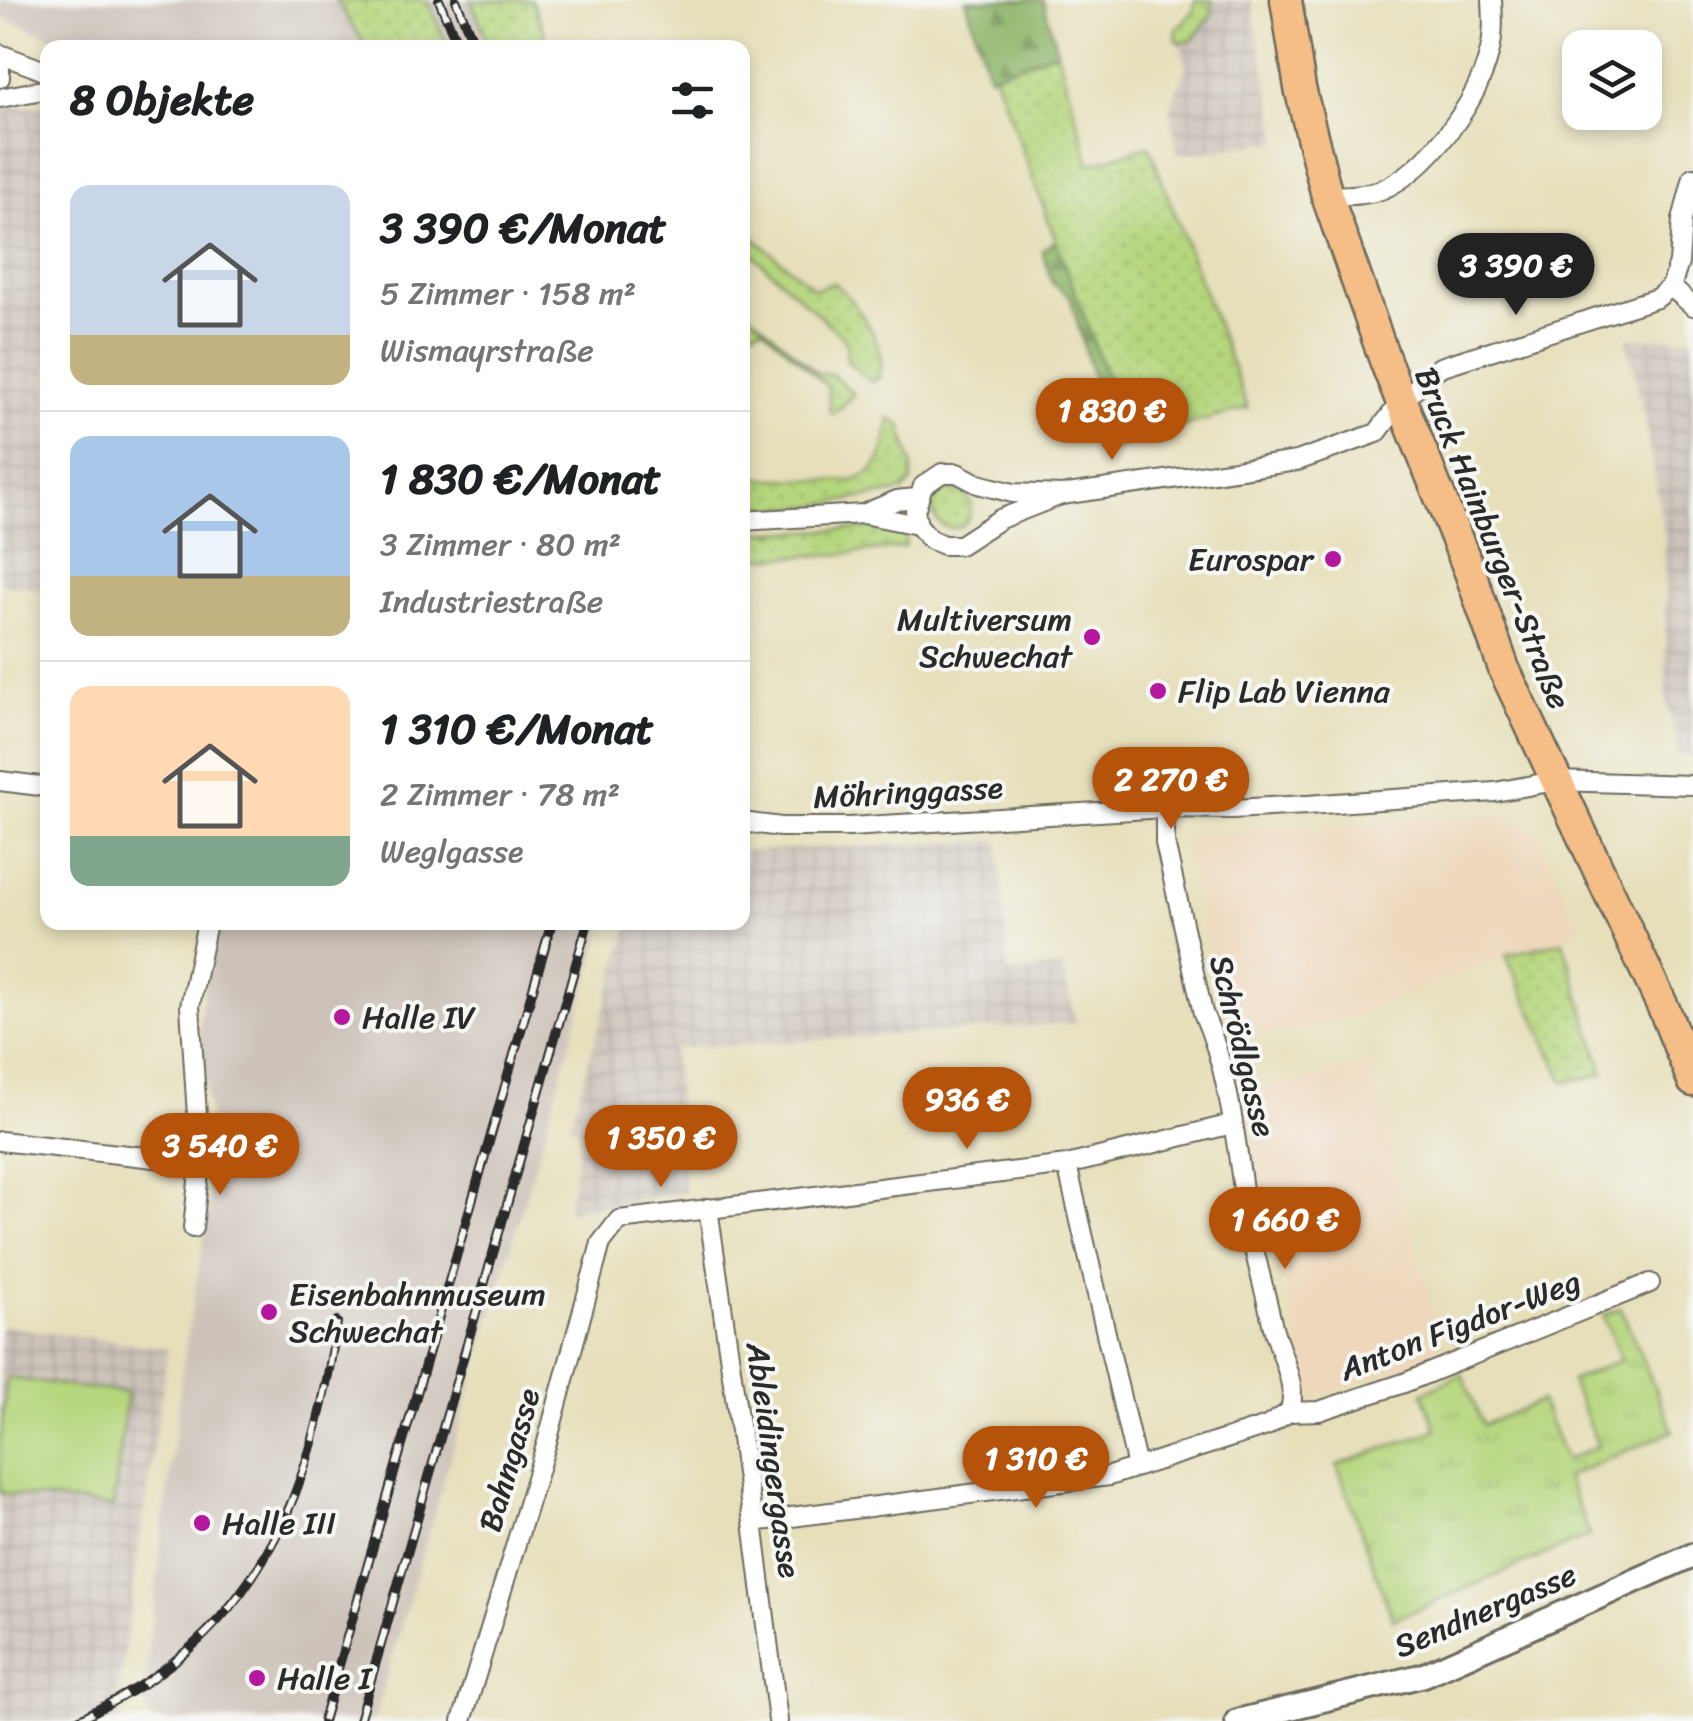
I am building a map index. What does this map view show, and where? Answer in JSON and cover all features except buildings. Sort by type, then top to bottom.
[{"type":"main road","name":"Bruck Hainburger-Straße","points":[[1286,0],[1300,88],[1327,196],[1402,400],[1504,669],[1664,1009],[1693,1080]]},
{"type":"street","points":[[1327,196],[1382,189],[1436,147],[1480,82],[1490,52],[1492,0]]},
{"type":"street","points":[[0,54],[40,69]]},
{"type":"street","points":[[0,64],[0,78]]},
{"type":"street","points":[[0,98],[40,91]]},
{"type":"street","points":[[1062,495],[1000,519],[960,544],[943,545],[930,539],[918,525],[914,511],[923,486],[942,474],[957,473],[978,484],[1013,493],[1062,495],[1296,461],[1377,433],[1402,400],[1440,367],[1657,298],[1671,287],[1679,263],[1682,220],[1693,177]]},
{"type":"street","points":[[1671,287],[1693,306]]},
{"type":"street","points":[[978,484],[988,507],[980,532]]},
{"type":"street","points":[[864,514],[897,500],[916,498]]},
{"type":"street","points":[[750,521],[864,514],[918,525]]},
{"type":"street","points":[[0,781],[40,785]]},
{"type":"street","name":"Möhringgasse","points":[[750,823],[849,827],[1164,808],[1232,809],[1495,792],[1555,781],[1693,785]]},
{"type":"street","name":"Schrödlgasse","points":[[1164,808],[1165,843],[1244,1178],[1246,1208],[1274,1334],[1294,1390],[1289,1412]]},
{"type":"street","points":[[193,1228],[200,1163],[190,1006],[205,930]]},
{"type":"street","points":[[708,1208],[1067,1165],[1232,1124]]},
{"type":"street","points":[[0,1141],[200,1163]]},
{"type":"street","points":[[1067,1165],[1137,1467]]},
{"type":"street","name":"Bahngasse","points":[[462,1721],[602,1243],[619,1220],[708,1208]]},
{"type":"street","name":"Ableidingergasse","points":[[708,1208],[778,1721]]},
{"type":"street","name":"Anton Figdor-Weg","points":[[753,1522],[1071,1482],[1137,1467],[1267,1426],[1289,1412],[1318,1411],[1404,1383],[1650,1283]]},
{"type":"street","name":"Sendnergasse","points":[[1237,1721],[1424,1675],[1693,1555]]},
{"type":"shaded area","points":[[0,0],[471,0],[487,40],[57,40],[0,16]]},
{"type":"shaded area","points":[[1212,0],[1251,0],[1279,141],[1178,155],[1170,108],[1186,68],[1180,43],[1193,40],[1212,14]]},
{"type":"shaded area","points":[[11,106],[40,107],[40,589],[0,584],[0,110]]},
{"type":"shaded area","points":[[1626,338],[1693,338],[1693,756],[1679,754],[1666,695],[1664,533],[1643,408]]},
{"type":"shaded area","points":[[1496,816],[1538,835],[1581,929],[1559,942],[1506,955],[1357,1015],[1230,1043],[1185,844],[1190,835]]},
{"type":"shaded area","points":[[999,841],[1008,972],[1062,968],[1076,1023],[673,1049],[685,1192],[568,1211],[581,1130],[570,1124],[628,930],[750,930],[750,851]]},
{"type":"shaded area","points":[[213,930],[603,930],[374,1721],[153,1721],[142,1700],[185,1350],[208,1212],[211,1128],[200,1052],[200,1015]]},
{"type":"shaded area","points":[[1373,1064],[1389,1150],[1443,1348],[1420,1361],[1311,1398],[1240,1094]]},
{"type":"shaded area","points":[[0,1326],[168,1348],[116,1709],[123,1721],[0,1721]]},
{"type":"green space","points":[[336,0],[427,0],[445,40],[362,40]]},
{"type":"green space","points":[[471,0],[532,0],[547,40],[487,40]]},
{"type":"green space","points":[[966,0],[1043,0],[1057,51],[989,76]]},
{"type":"green space","points":[[1195,0],[1212,0],[1212,14],[1193,40],[1180,43],[1177,28],[1193,12]]},
{"type":"green space","points":[[1057,51],[1090,164],[1149,146],[1248,408],[1130,441],[994,73]]},
{"type":"green space","points":[[750,235],[815,289],[834,283],[843,291],[876,342],[881,369],[877,380],[869,381],[847,361],[846,340],[750,252]]},
{"type":"green space","points":[[1056,241],[1131,444],[1117,449],[1107,441],[1106,424],[1070,296],[1052,283],[1042,250]]},
{"type":"green space","points":[[750,313],[818,374],[832,374],[854,394],[830,413],[828,387],[763,327],[750,331]]},
{"type":"green space","points":[[890,419],[901,425],[912,465],[912,482],[903,491],[806,507],[750,510],[750,478],[854,481],[872,471],[884,448]]},
{"type":"green space","points":[[952,490],[966,495],[971,509],[966,523],[952,528],[938,523],[933,509],[938,495]]},
{"type":"green space","points":[[896,528],[907,533],[905,547],[750,559],[750,533]]},
{"type":"green space","points":[[1563,941],[1604,1074],[1564,1082],[1506,955]]},
{"type":"green space","points":[[1621,1308],[1673,1431],[1566,1477],[1590,1535],[1393,1620],[1337,1465],[1436,1430],[1423,1393],[1462,1374],[1483,1425],[1541,1401],[1566,1460],[1598,1446],[1571,1381],[1621,1360],[1603,1315]]},
{"type":"green space","points":[[7,1378],[127,1393],[113,1507],[0,1493],[0,1440]]},
{"type":"railway","points":[[439,0],[456,40]]},
{"type":"railway","points":[[456,0],[473,40]]},
{"type":"railway","points":[[323,1721],[550,930]]},
{"type":"railway","points":[[359,1721],[586,930]]},
{"type":"railway","points":[[76,1721],[146,1682],[198,1641],[233,1603],[261,1562],[303,1473],[337,1322]]},
{"type":"place","name":"Eurospar","points":[[1333,559]]},
{"type":"place","name":"Multiversum Schwechat","points":[[1092,637]]},
{"type":"place","name":"Flip Lab Vienna","points":[[1158,691]]},
{"type":"place","name":"Halle IV","points":[[342,1017]]},
{"type":"place","name":"Eisenbahnmuseum Schwechat","points":[[269,1312]]},
{"type":"place","name":"Halle III","points":[[202,1523]]},
{"type":"place","name":"Halle I","points":[[257,1678]]}]
